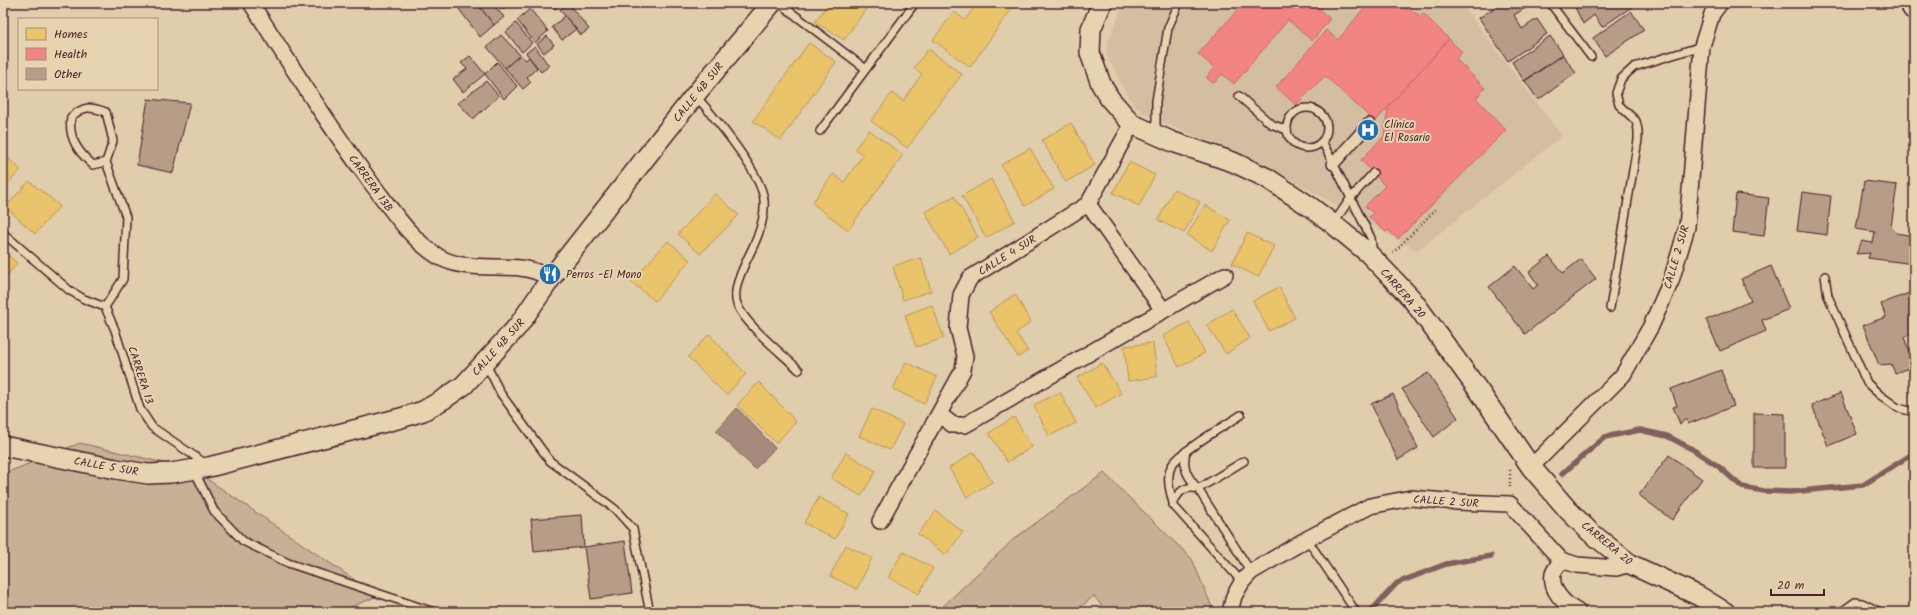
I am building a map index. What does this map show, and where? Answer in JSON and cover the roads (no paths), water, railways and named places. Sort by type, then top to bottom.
[{"type":"main road","points":[[1910,3],[1914,9]]},
{"type":"street","name":"CARRERA 13B","points":[[251,3],[355,161],[398,219],[421,243],[440,258],[467,266],[519,268],[537,272],[551,278]]},
{"type":"street","name":"CALLE 4B SUR","points":[[202,468],[402,418],[423,411],[464,385],[518,326],[551,278],[695,95],[772,3]]},
{"type":"street","name":"CARRERA 20","points":[[1102,3],[1091,29],[1090,53],[1101,84],[1110,100],[1132,124],[1233,162],[1267,178],[1333,224],[1374,260],[1412,300],[1531,467],[1568,510],[1590,532],[1630,564],[1699,596],[1725,612]]},
{"type":"street","name":"CALLE 2 SUR","points":[[1531,467],[1623,375],[1651,326],[1671,281],[1687,227],[1702,46],[1712,14],[1720,3]]},
{"type":"street","name":"CALLE 4 SUR","points":[[880,521],[964,370],[965,356],[958,328],[961,295],[970,278],[1088,204],[1132,124]]},
{"type":"street","points":[[1333,164],[1368,124]]},
{"type":"street","points":[[1088,204],[1163,310]]},
{"type":"street","points":[[940,415],[953,425],[966,425],[1225,275]]},
{"type":"street","name":"CALLE 5 SUR","points":[[3,446],[148,474],[171,473],[202,468]]},
{"type":"street","name":"CALLE 2 SUR","points":[[1247,577],[1307,539],[1370,506],[1411,498],[1457,502],[1510,504],[1561,560]]},
{"type":"street","points":[[1578,612],[1568,606],[1554,589],[1553,574],[1561,560],[1577,565],[1616,568],[1630,564]]},
{"type":"street","points":[[1230,612],[1234,596],[1247,577]]},
{"type":"lane","points":[[779,3],[866,69]]},
{"type":"lane","points":[[820,130],[915,3]]},
{"type":"lane","points":[[1156,134],[1156,101],[1168,28],[1179,3]]},
{"type":"lane","points":[[1550,3],[1591,57]]},
{"type":"lane","points":[[1610,308],[1638,140],[1636,121],[1619,105],[1616,93],[1621,79],[1634,67],[1702,46]]},
{"type":"lane","points":[[695,95],[718,122],[758,179],[764,199],[764,217],[758,237],[740,276],[736,303],[745,318],[799,370]]},
{"type":"lane","points":[[1239,96],[1271,124],[1288,130]]},
{"type":"lane","points":[[3,233],[69,290],[84,299],[105,307],[123,279],[126,217],[106,162],[113,141],[106,112],[94,107],[81,109],[71,117],[69,129],[80,154],[93,165],[106,162]]},
{"type":"lane","points":[[1306,108],[1314,109],[1320,113],[1325,120],[1327,127],[1326,135],[1322,141],[1316,146],[1308,148],[1301,147],[1294,143],[1289,137],[1288,122],[1298,110],[1306,108]]},
{"type":"lane","points":[[1322,141],[1350,199],[1372,238],[1374,260]]},
{"type":"lane","points":[[1333,224],[1350,199],[1373,173]]},
{"type":"lane","points":[[1825,276],[1828,296],[1867,383],[1898,408],[1910,411],[1914,410]]},
{"type":"lane","name":"CARRERA 13","points":[[105,307],[115,330],[140,409],[152,427],[202,468]]},
{"type":"lane","points":[[485,362],[501,394],[550,461],[615,509],[633,529],[649,608]]},
{"type":"lane","points":[[1241,415],[1186,451],[1173,464],[1169,473],[1168,483],[1173,506],[1247,577]]},
{"type":"lane","points":[[1186,451],[1185,468],[1187,475],[1198,489],[1247,577]]},
{"type":"lane","points":[[1173,506],[1175,498],[1180,491],[1186,488],[1198,489],[1244,461]]},
{"type":"lane","points":[[202,468],[214,512],[243,541],[288,563],[434,612]]},
{"type":"lane","points":[[1307,539],[1356,612]]},
{"type":"lane","points":[[1841,612],[1854,602],[1862,603],[1880,612]]},
{"type":"waterway","points":[[1562,474],[1605,437],[1640,430],[1667,436],[1692,449],[1718,466],[1742,487],[1764,491],[1790,492],[1863,485],[1914,453]]},
{"type":"waterway","points":[[1370,612],[1397,583],[1446,564],[1491,556]]},
{"type":"place","name":"Clínica El Rosario","points":[[1368,130]]},
{"type":"place","name":"Perros -El Mono","points":[[550,274]]}]
